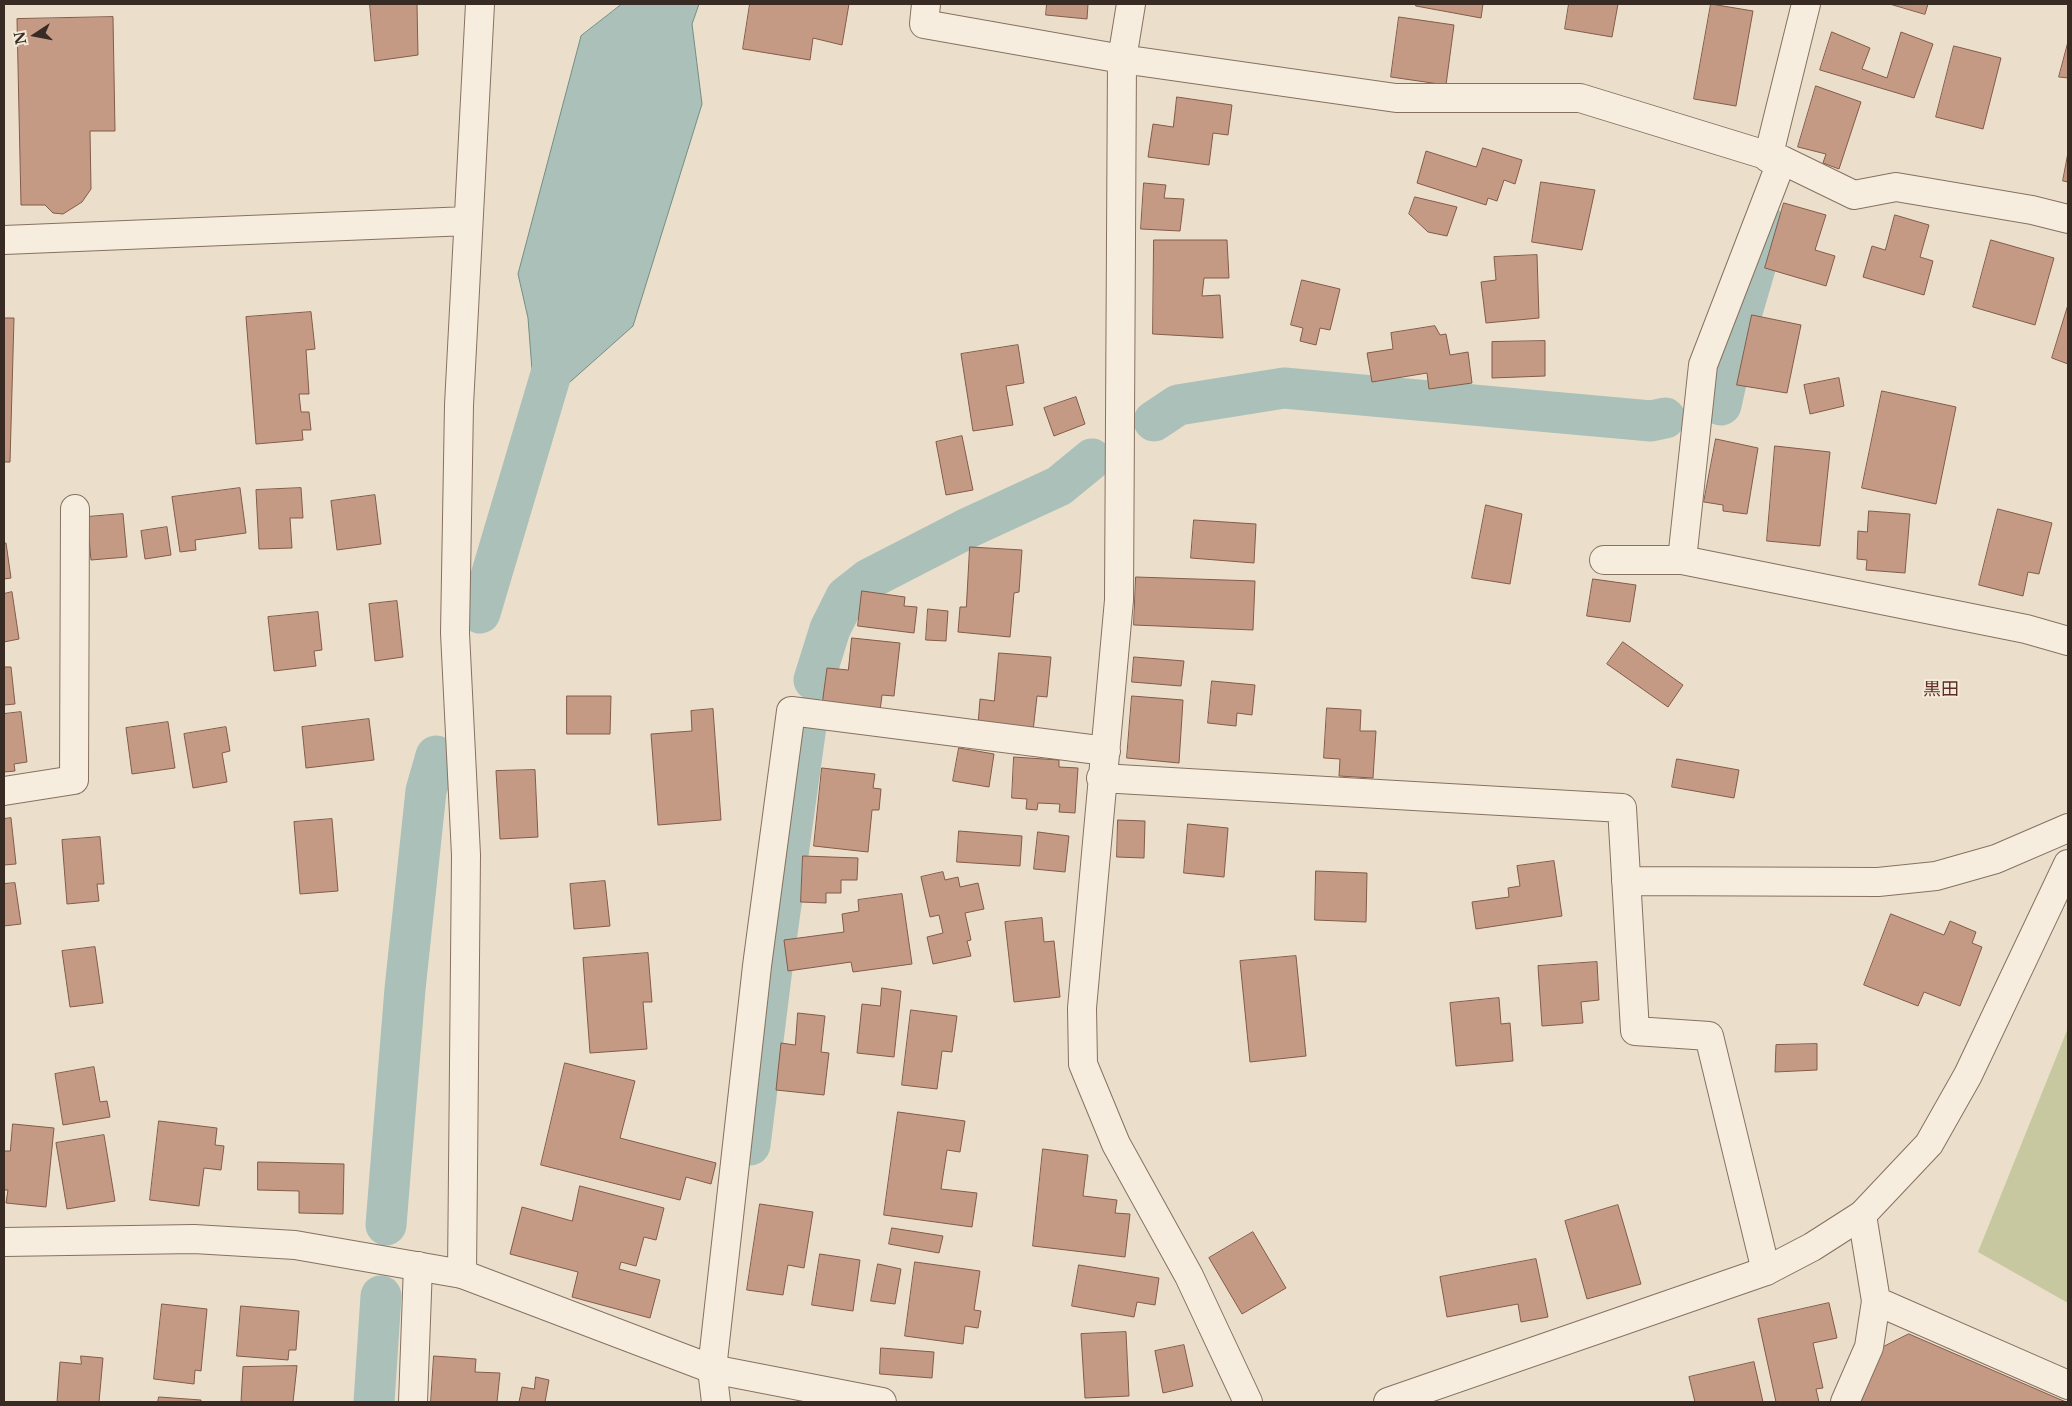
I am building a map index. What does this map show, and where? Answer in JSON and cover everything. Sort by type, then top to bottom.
[{"type":"street","points":[[462,1274],[466,855],[455,633],[459,405],[480,4]]},
{"type":"street","points":[[926,4],[924,24],[1122,59],[1396,98],[1580,98],[1775,159],[1854,195],[1896,187],[2032,210],[2068,219]]},
{"type":"street","points":[[1131,4],[1122,59],[1118,600],[1082,1008],[1083,1064],[1116,1144],[1190,1276],[1248,1402]]},
{"type":"street","points":[[1682,560],[1704,365],[1775,159],[1806,4]]},
{"type":"street","points":[[4,240],[468,221]]},
{"type":"street","points":[[4,791],[74,780],[75,509]]},
{"type":"street","points":[[1604,560],[1682,560],[2026,629],[2068,641]]},
{"type":"street","points":[[716,1402],[712,1369],[757,966],[791,711],[1106,751]]},
{"type":"street","points":[[1101,778],[1622,808],[1635,1030],[1709,1036],[1766,1270]]},
{"type":"street","points":[[1626,881],[1878,882],[1936,876],[1996,859],[2068,828]]},
{"type":"street","points":[[1388,1402],[1766,1270],[1812,1247],[1862,1215],[1929,1144],[1968,1075],[2068,864]]},
{"type":"street","points":[[1845,1402],[1869,1347],[1876,1301],[1862,1215]]},
{"type":"street","points":[[4,1242],[194,1239],[295,1245],[462,1274],[712,1369],[882,1402]]},
{"type":"street","points":[[413,1402],[418,1266]]},
{"type":"street","points":[[1876,1301],[2068,1385]]},
{"type":"green space","points":[[2068,1028],[2068,1303],[1978,1252]]},
{"type":"shaded area","points":[[622,4],[699,4],[692,24],[702,104],[633,326],[570,382],[533,383],[528,318],[518,274],[581,36]]},
{"type":"building","points":[[370,4],[417,4],[418,55],[375,61]]},
{"type":"building","points":[[750,4],[849,4],[842,45],[813,38],[810,60],[743,49]]},
{"type":"building","points":[[1047,4],[1088,4],[1087,19],[1046,15]]},
{"type":"building","points":[[1416,4],[1483,4],[1481,18],[1416,6]]},
{"type":"building","points":[[1569,4],[1618,4],[1612,37],[1565,29]]},
{"type":"building","points":[[1711,4],[1753,11],[1736,106],[1694,99]]},
{"type":"building","points":[[1890,4],[1928,4],[1925,14]]},
{"type":"building","points":[[113,17],[115,131],[90,131],[91,189],[82,202],[63,214],[53,213],[45,205],[21,205],[17,19]]},
{"type":"building","points":[[1399,17],[1454,25],[1446,85],[1391,77]]},
{"type":"building","points":[[1832,32],[1870,48],[1862,69],[1887,78],[1901,32],[1933,44],[1914,98],[1820,70]]},
{"type":"building","points":[[2068,42],[2068,78],[2059,77]]},
{"type":"building","points":[[1954,46],[2001,58],[1983,129],[1936,117]]},
{"type":"building","points":[[1816,86],[1861,102],[1839,169],[1823,163],[1826,154],[1798,147]]},
{"type":"building","points":[[1177,97],[1232,105],[1228,135],[1213,133],[1209,165],[1148,157],[1153,124],[1173,127]]},
{"type":"building","points":[[1483,148],[1522,160],[1515,184],[1504,180],[1497,201],[1488,198],[1486,205],[1417,183],[1426,151],[1476,167]]},
{"type":"building","points":[[2068,153],[2068,182],[2063,181]]},
{"type":"building","points":[[1541,182],[1595,190],[1582,250],[1532,242]]},
{"type":"building","points":[[1144,183],[1166,185],[1164,198],[1184,199],[1180,231],[1141,229]]},
{"type":"building","points":[[1415,197],[1457,207],[1447,236],[1428,232],[1409,214]]},
{"type":"building","points":[[1784,203],[1826,215],[1815,250],[1835,256],[1826,286],[1765,268]]},
{"type":"building","points":[[1895,215],[1929,225],[1920,257],[1933,261],[1924,295],[1863,277],[1872,246],[1885,250]]},
{"type":"building","points":[[1154,240],[1227,240],[1229,278],[1204,278],[1202,296],[1220,295],[1223,338],[1153,334]]},
{"type":"building","points":[[1991,240],[2054,258],[2035,325],[1973,307]]},
{"type":"building","points":[[1537,255],[1539,318],[1486,323],[1481,282],[1496,280],[1494,257]]},
{"type":"building","points":[[1302,280],[1340,289],[1330,330],[1320,328],[1316,345],[1300,341],[1303,328],[1291,325]]},
{"type":"building","points":[[2068,305],[2068,364],[2052,358]]},
{"type":"building","points":[[311,312],[315,349],[306,350],[309,394],[299,394],[301,412],[309,412],[311,430],[302,430],[303,440],[256,444],[246,317]]},
{"type":"building","points":[[1752,315],[1801,325],[1787,393],[1737,385]]},
{"type":"building","points":[[4,318],[14,318],[10,462],[4,462]]},
{"type":"building","points":[[1435,326],[1440,335],[1446,334],[1450,355],[1468,352],[1472,383],[1429,389],[1427,373],[1372,382],[1367,353],[1393,349],[1391,333]]},
{"type":"building","points":[[1545,341],[1545,376],[1492,378],[1492,342]]},
{"type":"building","points":[[1018,345],[1024,383],[1006,386],[1013,425],[973,431],[961,354]]},
{"type":"building","points":[[1839,378],[1844,406],[1810,414],[1804,385]]},
{"type":"building","points":[[1882,391],[1956,407],[1936,504],[1862,488]]},
{"type":"building","points":[[1076,397],[1085,424],[1054,436],[1044,408]]},
{"type":"building","points":[[962,436],[973,490],[946,495],[936,442]]},
{"type":"building","points":[[1716,439],[1758,448],[1747,514],[1723,511],[1723,505],[1704,502]]},
{"type":"building","points":[[1775,446],[1830,452],[1820,546],[1767,541]]},
{"type":"building","points":[[240,488],[246,533],[195,540],[196,550],[180,552],[172,497]]},
{"type":"building","points":[[301,488],[303,518],[290,518],[292,548],[259,549],[256,490]]},
{"type":"building","points":[[375,495],[381,544],[337,550],[331,501]]},
{"type":"building","points":[[1486,505],[1522,514],[1510,584],[1472,578]]},
{"type":"building","points":[[1998,509],[2052,523],[2039,574],[2028,572],[2023,596],[1979,585]]},
{"type":"building","points":[[1869,511],[1910,514],[1905,573],[1866,570],[1867,560],[1857,559],[1858,531],[1867,532]]},
{"type":"building","points":[[123,514],[127,557],[91,560],[87,517]]},
{"type":"building","points":[[1194,520],[1256,524],[1254,563],[1191,558]]},
{"type":"building","points":[[167,527],[171,555],[145,559],[141,531]]},
{"type":"building","points":[[4,543],[6,543],[11,578],[4,579]]},
{"type":"building","points":[[970,547],[1022,550],[1019,592],[1014,593],[1010,637],[958,632],[960,607],[966,607]]},
{"type":"building","points":[[1136,577],[1255,581],[1253,630],[1134,625]]},
{"type":"building","points":[[1593,579],[1636,585],[1630,622],[1587,616]]},
{"type":"building","points":[[862,591],[905,597],[904,606],[917,607],[914,633],[858,626]]},
{"type":"building","points":[[12,592],[19,639],[4,642],[4,594]]},
{"type":"building","points":[[397,601],[403,657],[375,661],[369,604]]},
{"type":"building","points":[[928,609],[948,611],[946,641],[926,640]]},
{"type":"building","points":[[318,612],[322,650],[314,651],[316,666],[274,671],[268,617]]},
{"type":"building","points":[[852,638],[900,643],[894,696],[882,695],[880,711],[822,705],[827,668],[848,670]]},
{"type":"building","points":[[1623,642],[1683,685],[1668,707],[1607,664]]},
{"type":"building","points":[[999,653],[1051,657],[1047,697],[1037,696],[1033,731],[978,725],[980,699],[994,701]]},
{"type":"building","points":[[1134,657],[1184,661],[1181,686],[1132,682]]},
{"type":"building","points":[[4,667],[11,667],[15,704],[4,705]]},
{"type":"building","points":[[1212,681],[1255,685],[1252,715],[1237,713],[1236,726],[1208,723]]},
{"type":"building","points":[[567,696],[611,696],[610,734],[567,734]]},
{"type":"building","points":[[1132,696],[1183,700],[1179,763],[1127,758]]},
{"type":"building","points":[[1327,708],[1361,710],[1360,731],[1376,731],[1373,778],[1339,776],[1340,759],[1324,758]]},
{"type":"building","points":[[713,709],[721,820],[658,825],[651,734],[692,731],[691,711]]},
{"type":"building","points":[[21,712],[27,762],[14,764],[15,771],[4,772],[4,714]]},
{"type":"building","points":[[369,719],[374,760],[306,768],[302,727]]},
{"type":"building","points":[[168,722],[175,768],[132,774],[126,728]]},
{"type":"building","points":[[226,727],[230,751],[222,753],[227,782],[193,788],[184,734]]},
{"type":"building","points":[[959,748],[994,754],[989,787],[953,781]]},
{"type":"building","points":[[1014,757],[1059,760],[1059,767],[1078,768],[1075,813],[1059,812],[1060,804],[1038,803],[1037,810],[1026,809],[1027,799],[1012,798]]},
{"type":"building","points":[[1677,759],[1739,770],[1734,798],[1672,787]]},
{"type":"building","points":[[822,768],[875,774],[873,788],[881,789],[879,810],[872,810],[868,852],[814,846]]},
{"type":"building","points":[[535,770],[538,837],[500,839],[496,771]]},
{"type":"building","points":[[11,818],[16,864],[4,865],[4,819]]},
{"type":"building","points":[[332,819],[338,891],[300,894],[294,822]]},
{"type":"building","points":[[1118,820],[1145,821],[1144,858],[1117,857]]},
{"type":"building","points":[[1188,824],[1228,828],[1224,877],[1184,873]]},
{"type":"building","points":[[959,831],[1022,836],[1020,866],[957,862]]},
{"type":"building","points":[[1038,832],[1069,836],[1065,872],[1034,869]]},
{"type":"building","points":[[100,837],[104,884],[97,884],[99,901],[67,904],[62,840]]},
{"type":"building","points":[[803,856],[858,858],[857,880],[841,880],[841,893],[826,893],[826,903],[801,902]]},
{"type":"building","points":[[1554,861],[1562,916],[1476,929],[1472,902],[1509,897],[1508,888],[1520,886],[1517,866]]},
{"type":"building","points":[[1316,871],[1367,873],[1366,922],[1315,920]]},
{"type":"building","points":[[943,872],[945,880],[958,877],[960,887],[978,883],[984,909],[965,913],[971,940],[967,941],[971,956],[933,964],[927,937],[943,933],[939,915],[930,917],[921,877]]},
{"type":"building","points":[[605,881],[610,926],[574,929],[570,884]]},
{"type":"building","points":[[15,883],[21,924],[4,926],[4,884]]},
{"type":"building","points":[[902,894],[912,964],[853,972],[851,962],[788,971],[784,940],[844,932],[842,914],[859,911],[858,900]]},
{"type":"building","points":[[1891,914],[1944,935],[1950,921],[1976,932],[1972,943],[1982,947],[1960,1006],[1924,992],[1918,1006],[1864,985]]},
{"type":"building","points":[[1042,918],[1044,942],[1054,941],[1060,997],[1014,1002],[1005,922]]},
{"type":"building","points":[[95,947],[103,1003],[70,1007],[62,951]]},
{"type":"building","points":[[648,953],[652,1002],[643,1002],[647,1049],[590,1053],[583,958]]},
{"type":"building","points":[[1296,956],[1306,1056],[1250,1062],[1240,961]]},
{"type":"building","points":[[1597,962],[1599,1000],[1581,1002],[1583,1023],[1542,1026],[1538,966]]},
{"type":"building","points":[[882,988],[901,991],[894,1057],[857,1053],[862,1004],[880,1006]]},
{"type":"building","points":[[1499,998],[1501,1024],[1510,1023],[1513,1061],[1456,1066],[1450,1003]]},
{"type":"building","points":[[911,1010],[957,1016],[952,1052],[942,1051],[937,1089],[902,1085]]},
{"type":"building","points":[[798,1013],[825,1016],[821,1052],[829,1053],[824,1095],[776,1090],[781,1043],[795,1045]]},
{"type":"building","points":[[1817,1044],[1817,1070],[1775,1072],[1776,1045]]},
{"type":"building","points":[[565,1063],[635,1081],[620,1138],[716,1163],[711,1184],[686,1177],[680,1200],[541,1165]]},
{"type":"building","points":[[94,1067],[100,1102],[107,1101],[110,1117],[63,1125],[55,1074]]},
{"type":"building","points":[[898,1112],[965,1121],[960,1152],[947,1150],[941,1189],[977,1193],[972,1227],[884,1215]]},
{"type":"building","points":[[159,1121],[217,1128],[215,1145],[224,1146],[221,1170],[204,1168],[199,1206],[150,1200]]},
{"type":"building","points":[[13,1124],[54,1128],[46,1207],[6,1203],[8,1190],[4,1190],[4,1151],[10,1151]]},
{"type":"building","points":[[104,1135],[115,1201],[67,1209],[56,1143]]},
{"type":"building","points":[[1043,1149],[1088,1155],[1083,1196],[1117,1200],[1115,1213],[1130,1214],[1125,1257],[1033,1246]]},
{"type":"building","points":[[258,1162],[344,1164],[343,1214],[299,1213],[299,1191],[258,1190]]},
{"type":"building","points":[[580,1186],[664,1208],[656,1240],[644,1237],[636,1266],[621,1262],[619,1269],[660,1280],[650,1318],[572,1297],[578,1272],[510,1254],[522,1207],[572,1221]]},
{"type":"building","points":[[760,1204],[813,1212],[804,1268],[788,1265],[783,1295],[747,1290]]},
{"type":"building","points":[[1618,1205],[1641,1284],[1587,1299],[1565,1221]]},
{"type":"building","points":[[892,1228],[943,1236],[939,1253],[889,1244]]},
{"type":"building","points":[[1253,1232],[1286,1288],[1242,1314],[1209,1258]]},
{"type":"building","points":[[820,1254],[860,1260],[853,1311],[812,1305]]},
{"type":"building","points":[[1536,1259],[1548,1317],[1521,1322],[1518,1304],[1447,1317],[1440,1277]]},
{"type":"building","points":[[915,1262],[980,1271],[974,1310],[981,1311],[978,1328],[965,1326],[963,1344],[905,1336]]},
{"type":"building","points":[[878,1264],[901,1269],[895,1304],[871,1301]]},
{"type":"building","points":[[1079,1265],[1159,1278],[1155,1305],[1137,1302],[1134,1317],[1072,1306]]},
{"type":"building","points":[[1829,1303],[1837,1338],[1813,1343],[1823,1388],[1816,1389],[1819,1402],[1776,1402],[1758,1319]]},
{"type":"building","points":[[162,1304],[207,1309],[201,1371],[195,1370],[194,1384],[154,1379]]},
{"type":"building","points":[[241,1306],[299,1311],[296,1350],[289,1350],[288,1360],[237,1356]]},
{"type":"building","points":[[1126,1332],[1129,1396],[1085,1398],[1081,1334]]},
{"type":"building","points":[[1909,1334],[2066,1402],[1861,1402],[1883,1347]]},
{"type":"building","points":[[1184,1345],[1193,1386],[1163,1393],[1155,1351]]},
{"type":"building","points":[[881,1348],[934,1352],[932,1378],[880,1374]]},
{"type":"building","points":[[81,1356],[103,1358],[99,1402],[57,1402],[60,1362],[81,1364]]},
{"type":"building","points":[[434,1356],[476,1359],[475,1372],[500,1373],[497,1402],[431,1402]]},
{"type":"building","points":[[1754,1362],[1763,1402],[1695,1402],[1689,1377]]},
{"type":"building","points":[[297,1366],[293,1402],[241,1402],[243,1367]]},
{"type":"building","points":[[536,1377],[549,1380],[545,1402],[519,1402],[522,1387],[534,1389]]},
{"type":"building","points":[[159,1397],[201,1400],[201,1402],[158,1402]]},
{"type":"waterway","points":[[1721,405],[1740,319],[1767,227]]},
{"type":"waterway","points":[[480,613],[565,327]]},
{"type":"waterway","points":[[1154,421],[1178,405],[1284,388],[1651,421],[1665,418]]},
{"type":"waterway","points":[[814,680],[830,629],[846,597],[869,579],[970,527],[1059,486],[1092,459]]},
{"type":"waterway","points":[[750,1145],[771,976],[806,726]]},
{"type":"waterway","points":[[386,1225],[405,989],[426,791],[436,756]]},
{"type":"waterway","points":[[374,1402],[381,1296]]},
{"type":"district","name":"黒田","points":[[1941,690]]}]
